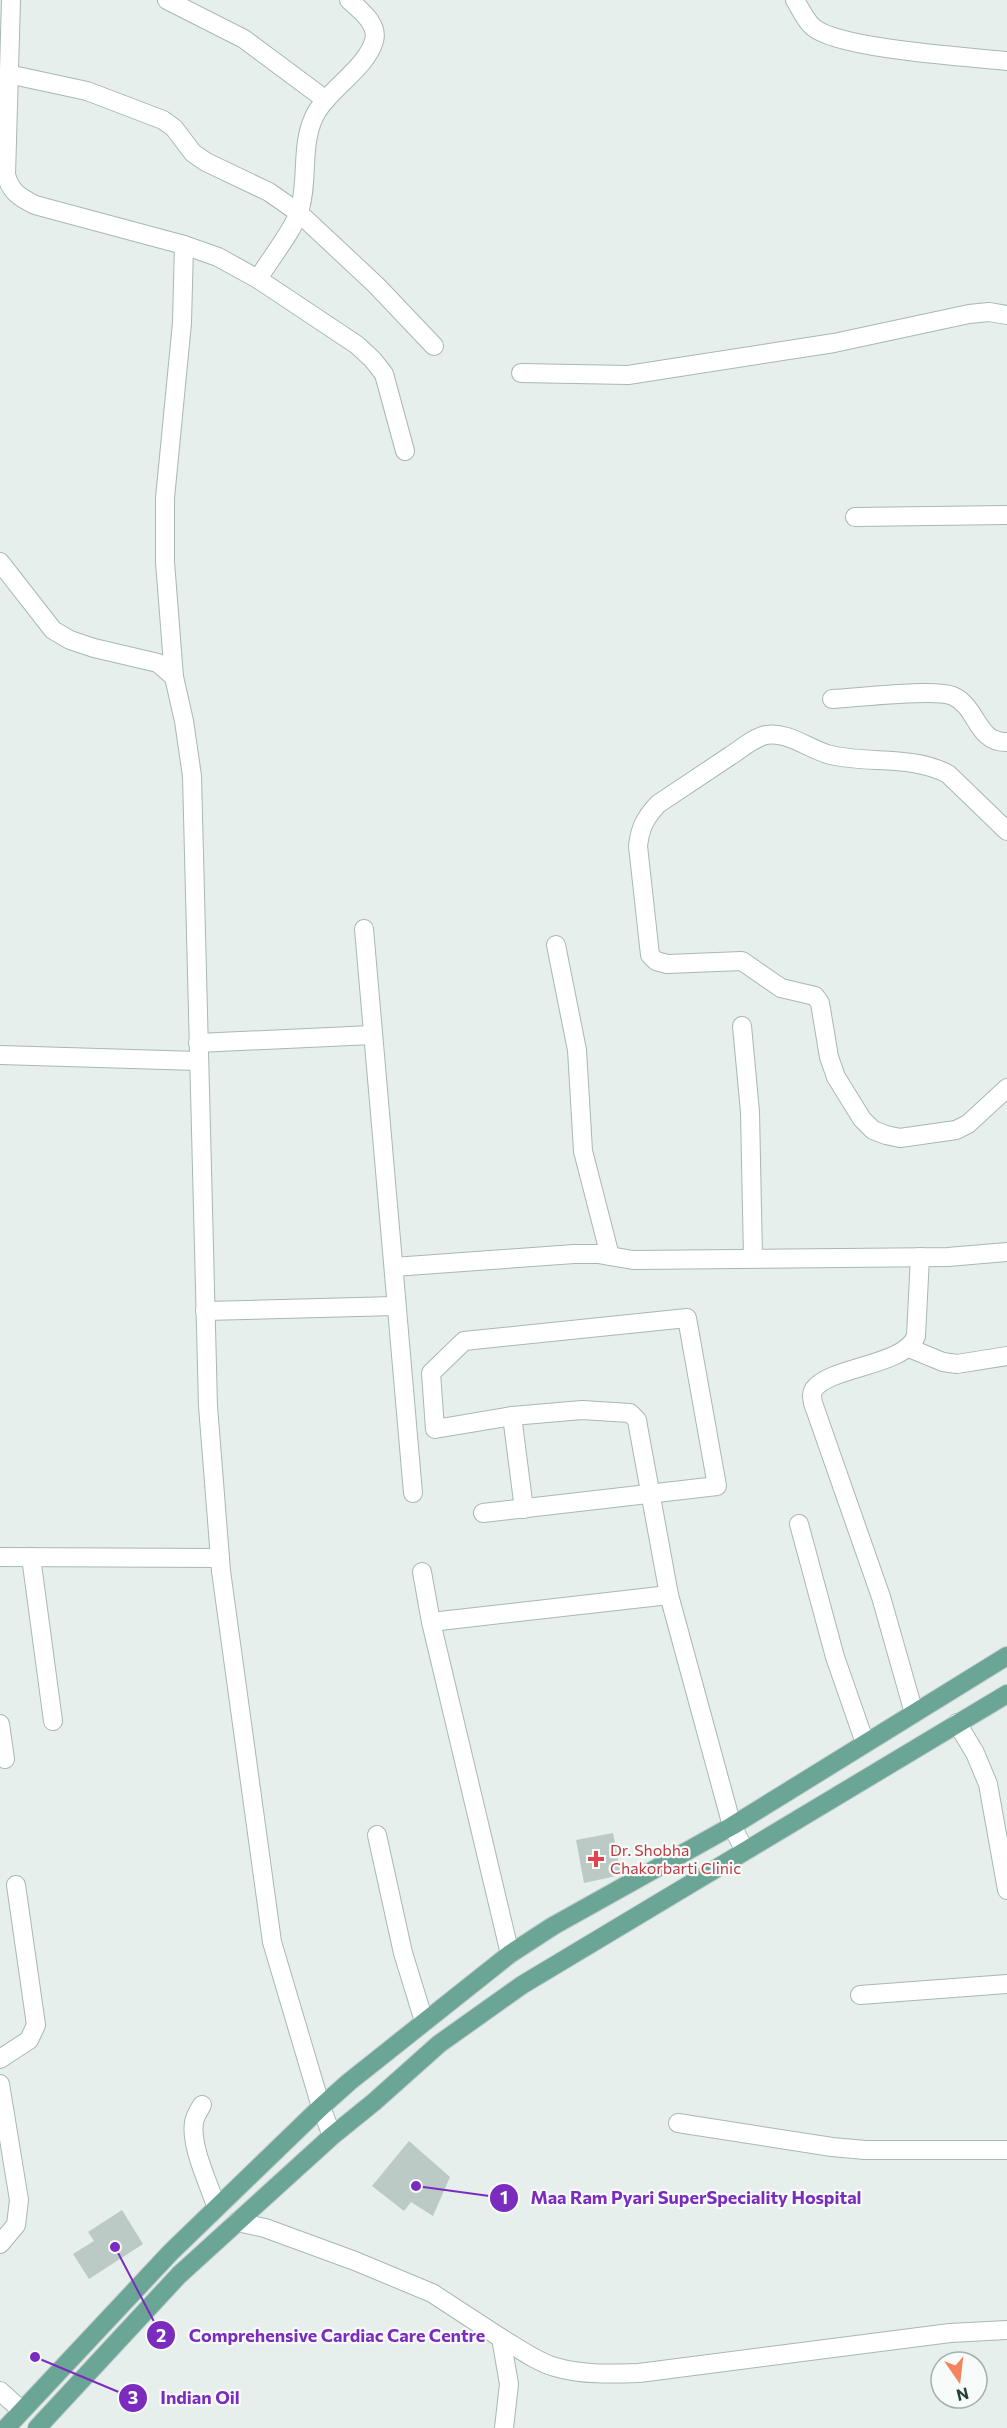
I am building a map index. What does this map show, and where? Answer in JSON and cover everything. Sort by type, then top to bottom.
[{"type":"main road","points":[[6,2428],[216,2206],[321,2107],[424,2021],[510,1954],[553,1926],[732,1826],[1007,1656]]},
{"type":"main road","points":[[37,2428],[179,2275],[332,2136],[439,2044],[522,1985],[1007,1694]]},
{"type":"street","points":[[11,0],[5,26],[8,74],[6,175],[10,188],[17,196],[35,204],[184,245],[218,257],[258,279],[357,345],[373,360],[386,380],[405,451]]},
{"type":"street","points":[[167,0],[244,39],[326,100]]},
{"type":"street","points":[[258,279],[299,213],[309,129],[315,114],[364,58],[374,41],[373,28],[367,16],[349,0]]},
{"type":"street","points":[[795,0],[813,27],[838,39],[1007,61]]},
{"type":"street","points":[[8,74],[87,91],[163,120],[174,128],[193,153],[206,162],[269,192],[299,213],[376,285],[434,346]]},
{"type":"street","points":[[184,245],[182,323],[165,498],[165,562],[174,677],[184,721],[192,777],[208,1406],[220,1558],[272,1942],[321,2107],[332,2136]]},
{"type":"street","points":[[521,373],[628,375],[834,343],[969,314],[989,312],[1007,315]]},
{"type":"street","points":[[855,517],[1007,515]]},
{"type":"street","points":[[0,562],[53,630],[70,640],[93,648],[158,663],[174,677]]},
{"type":"street","points":[[832,699],[931,693],[951,696],[969,709],[989,739],[1007,742]]},
{"type":"street","points":[[1007,831],[948,774],[936,768],[913,763],[841,757],[775,734],[763,736],[747,744],[658,804],[647,816],[640,830],[638,846],[650,955],[656,961],[667,964],[742,961],[781,988],[815,996],[820,1003],[829,1057],[836,1077],[862,1119],[873,1130],[900,1137],[956,1130],[968,1124],[1007,1088]]},
{"type":"street","points":[[364,929],[412,1493]]},
{"type":"street","points":[[556,945],[577,1050],[583,1151],[610,1256]]},
{"type":"street","points":[[742,1026],[750,1112],[753,1258]]},
{"type":"street","points":[[0,1055],[198,1052],[372,1035]]},
{"type":"street","points":[[394,1268],[574,1254],[633,1260],[948,1257],[1007,1251]]},
{"type":"street","points":[[914,1713],[880,1597],[812,1395],[815,1389],[828,1380],[909,1348],[916,1336],[920,1257]]},
{"type":"street","points":[[205,1311],[395,1306]]},
{"type":"street","points":[[483,1513],[524,1509],[652,1494],[717,1486],[687,1318],[464,1341],[431,1373],[435,1429],[512,1416],[582,1410],[630,1413],[637,1420],[652,1494],[669,1595],[732,1826],[745,1851]]},
{"type":"street","points":[[909,1348],[943,1362],[957,1364],[1007,1356]]},
{"type":"street","points":[[512,1416],[524,1509]]},
{"type":"street","points":[[799,1524],[835,1657],[865,1743]]},
{"type":"street","points":[[0,1557],[220,1558]]},
{"type":"street","points":[[31,1557],[53,1721]]},
{"type":"street","points":[[422,1572],[431,1622],[510,1954]]},
{"type":"street","points":[[431,1622],[669,1595]]},
{"type":"street","points":[[957,1723],[975,1753],[988,1784],[1007,1890]]},
{"type":"street","points":[[0,1724],[5,1760]]},
{"type":"street","points":[[377,1835],[403,1953],[424,2021]]},
{"type":"street","points":[[0,2059],[29,2040],[36,2025],[16,1885]]},
{"type":"street","points":[[860,1995],[1007,1984]]},
{"type":"street","points":[[0,2084],[19,2200],[16,2224],[0,2244]]},
{"type":"street","points":[[202,2105],[194,2120],[193,2132],[216,2206]]},
{"type":"street","points":[[678,2123],[865,2150],[1007,2150]]},
{"type":"street","points":[[237,2222],[277,2232],[432,2293],[501,2338],[553,2367],[581,2372],[628,2373],[950,2333],[1007,2330]]},
{"type":"street","points":[[501,2338],[509,2384],[504,2428]]},
{"type":"street","points":[[0,2391],[21,2410]]},
{"type":"building","points":[[613,1833],[621,1875],[584,1883],[576,1840]]},
{"type":"building","points":[[409,2141],[450,2177],[433,2216],[411,2202],[404,2211],[372,2186]]},
{"type":"building","points":[[122,2210],[143,2244],[89,2279],[73,2254],[94,2241],[88,2232]]},
{"type":"place","name":"Dr. Shobha Chakorbarti Clinic","points":[[596,1859]]},
{"type":"place","name":"Maa Ram Pyari SuperSpeciality Hospital","points":[[416,2186]]},
{"type":"place","name":"Comprehensive Cardiac Care Centre","points":[[115,2247]]},
{"type":"place","name":"Indian Oil","points":[[35,2357]]}]
